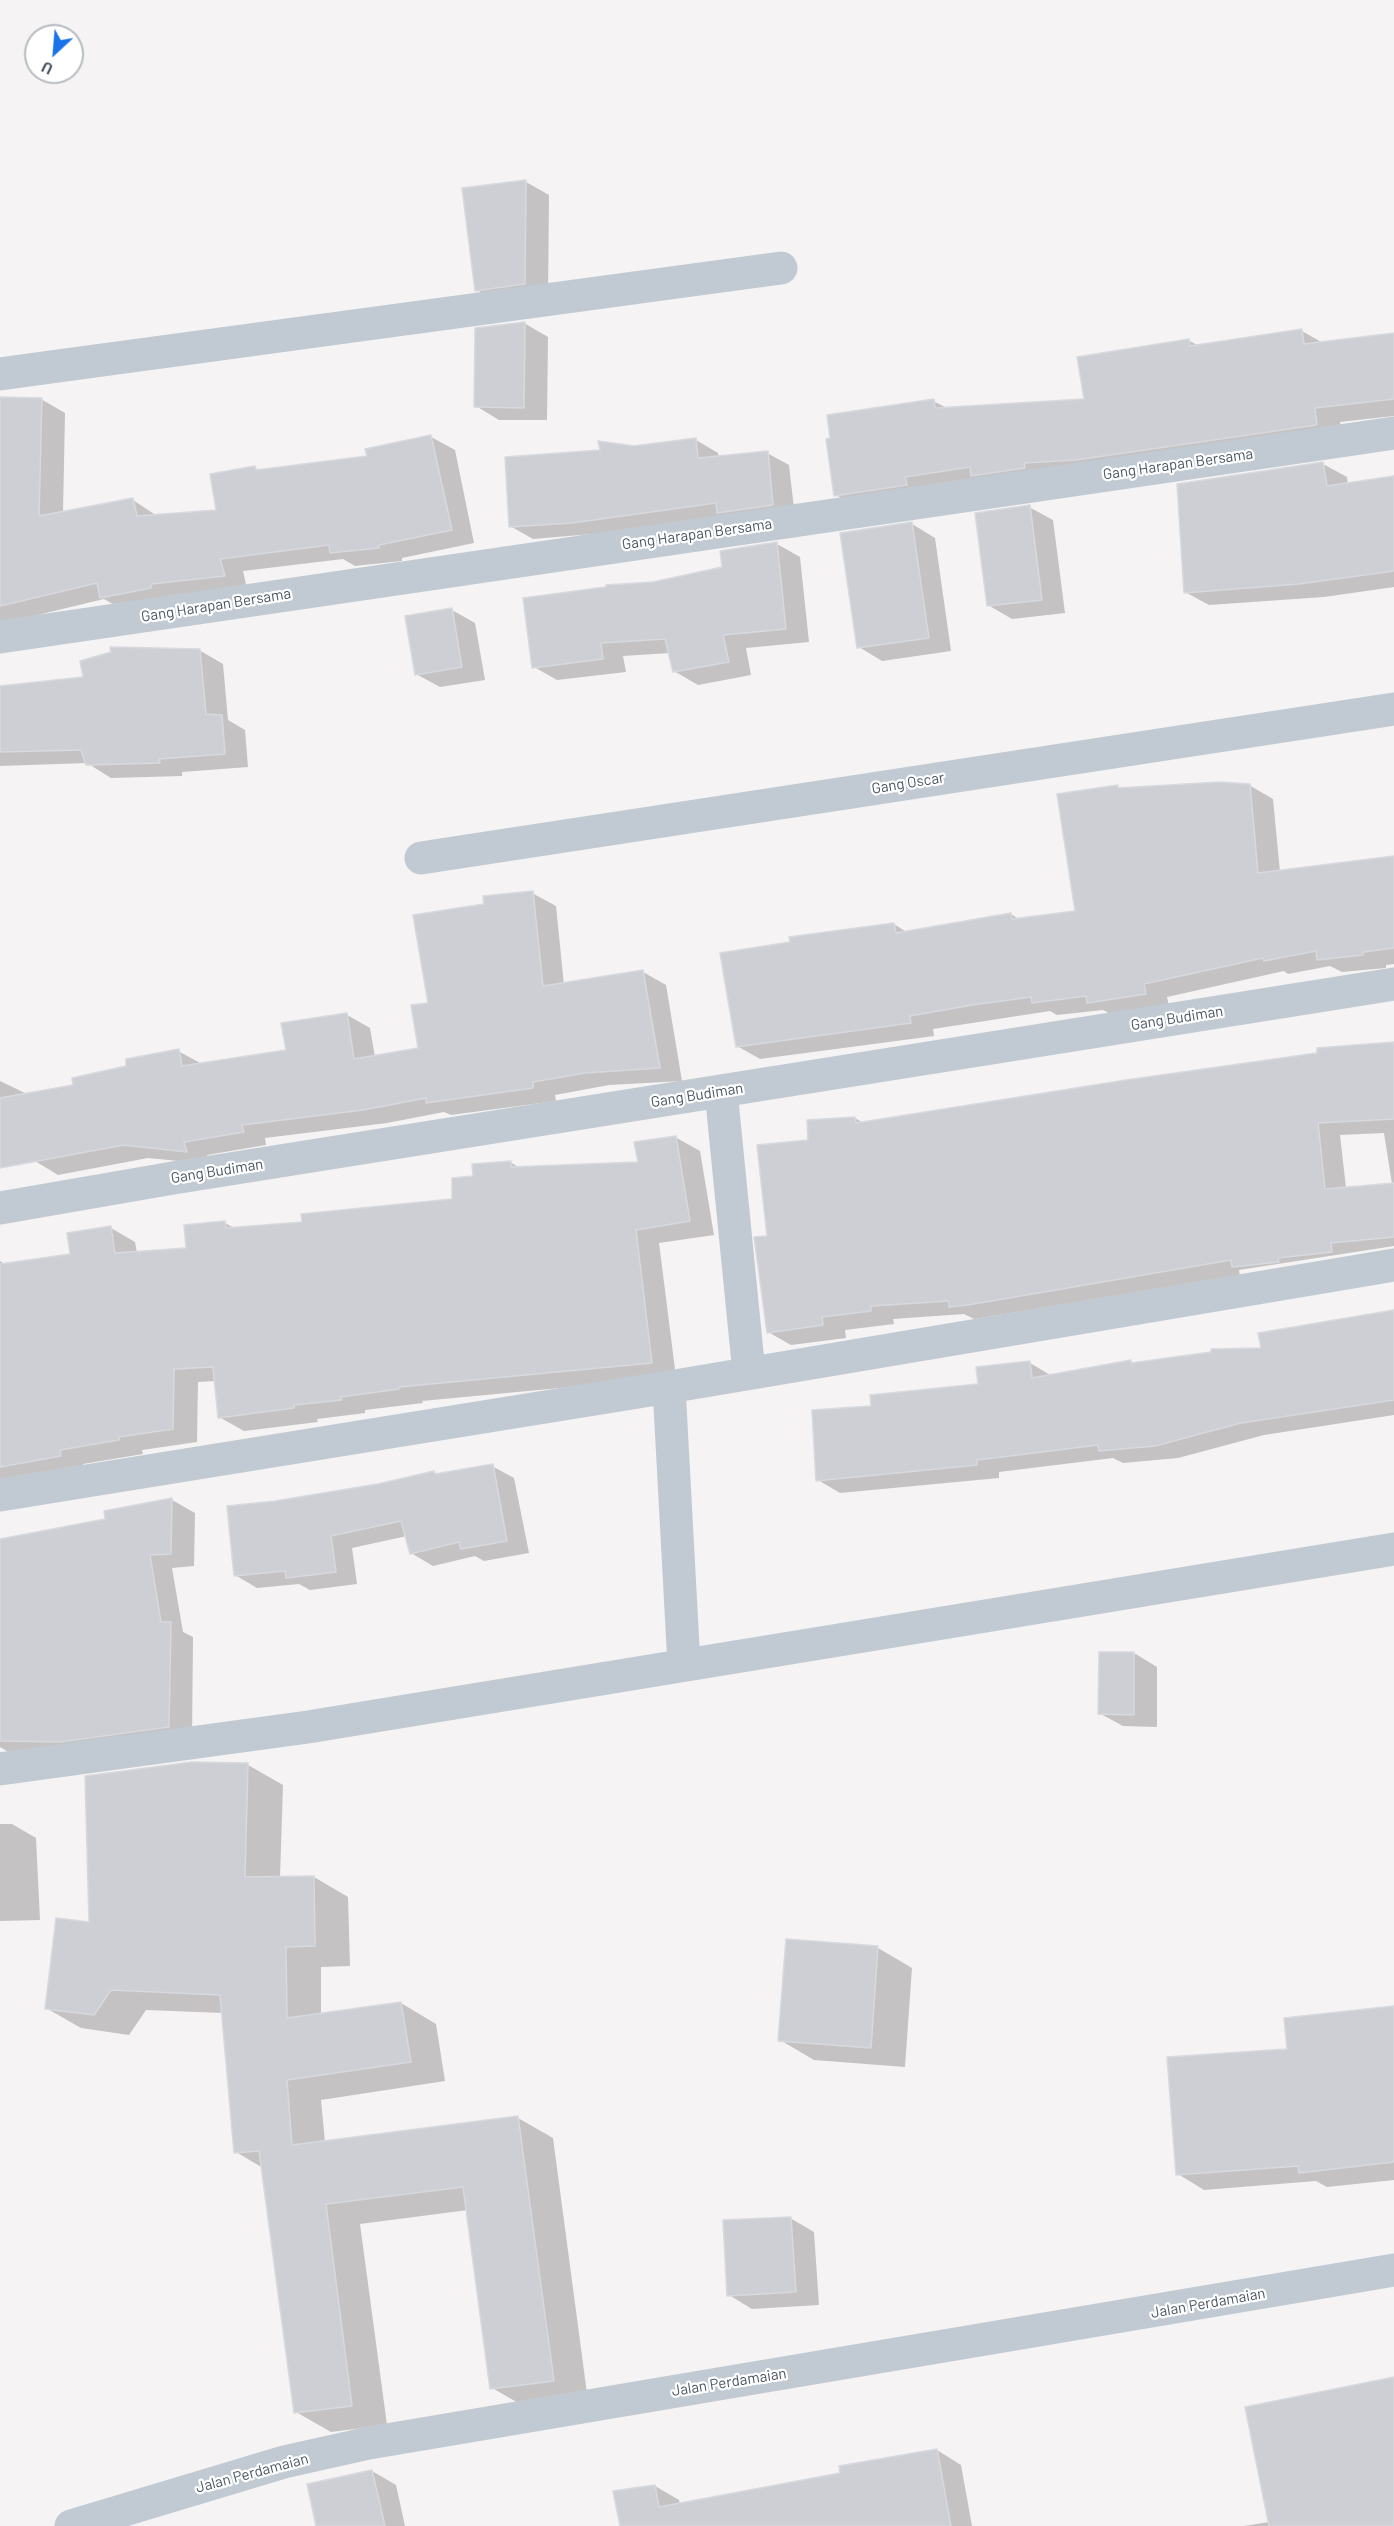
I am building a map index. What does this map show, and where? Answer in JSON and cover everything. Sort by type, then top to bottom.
[{"type":"street","points":[[0,374],[781,268]]},
{"type":"street","name":"Gang Harapan Bersama","points":[[0,637],[1394,433]]},
{"type":"street","name":"Gang Oscar","points":[[421,858],[1394,709]]},
{"type":"street","name":"Gang Budiman","points":[[0,1208],[173,1178],[1394,984]]},
{"type":"street","points":[[721,1091],[749,1373]]},
{"type":"street","points":[[0,1495],[669,1388],[1394,1265]]},
{"type":"street","points":[[669,1388],[684,1665]]},
{"type":"street","points":[[0,1769],[308,1727],[1394,1549]]},
{"type":"street","name":"Jalan Perdamaian","points":[[71,2526],[284,2462],[369,2442],[1394,2270]]},
{"type":"building","points":[[526,180],[525,284],[475,291],[462,188]]},
{"type":"building","points":[[525,322],[524,408],[474,407],[475,328]]},
{"type":"building","points":[[1302,329],[1304,344],[1394,333],[1394,399],[1315,408],[1317,425],[1076,460],[1024,463],[1025,468],[971,476],[970,467],[905,477],[907,485],[834,496],[826,439],[830,438],[827,415],[934,399],[935,408],[1084,399],[1077,357],[1189,339],[1190,346]]},
{"type":"building","points":[[0,397],[42,398],[39,516],[133,498],[137,516],[216,510],[210,474],[255,466],[256,470],[367,456],[365,449],[431,435],[452,530],[379,545],[379,548],[330,553],[329,545],[220,559],[225,576],[151,584],[151,588],[100,598],[97,583],[0,606]]},
{"type":"building","points":[[696,438],[698,458],[768,451],[773,505],[717,513],[716,503],[572,523],[509,527],[505,457],[600,450],[598,441],[634,446]]},
{"type":"building","points":[[1323,462],[1327,486],[1394,476],[1394,571],[1299,584],[1184,593],[1177,484]]},
{"type":"building","points":[[1030,505],[1042,600],[987,606],[975,513]]},
{"type":"building","points":[[912,522],[929,638],[857,648],[840,533]]},
{"type":"building","points":[[777,542],[786,629],[723,635],[729,662],[673,672],[665,639],[601,643],[603,659],[532,668],[523,598],[606,587],[606,585],[653,582],[722,567],[720,551]]},
{"type":"building","points":[[452,608],[462,667],[415,675],[405,616]]},
{"type":"building","points":[[110,647],[200,649],[206,714],[222,715],[225,754],[159,759],[160,763],[86,765],[81,750],[0,752],[0,686],[83,677],[80,661],[111,652]]},
{"type":"building","points":[[1220,782],[1250,784],[1258,873],[1394,856],[1394,948],[1363,952],[1363,955],[1317,960],[1316,951],[1264,961],[1263,958],[1144,984],[1146,994],[1087,1003],[1086,996],[1032,1003],[1031,997],[910,1016],[911,1023],[736,1047],[720,953],[790,942],[789,937],[894,923],[896,933],[1011,913],[1012,919],[1075,911],[1057,794],[1118,785],[1118,788]]},
{"type":"building","points":[[533,891],[543,986],[643,970],[660,1068],[585,1073],[533,1082],[533,1088],[426,1103],[426,1098],[363,1110],[242,1125],[244,1132],[184,1142],[187,1152],[124,1145],[0,1168],[0,1098],[73,1085],[72,1078],[126,1066],[126,1059],[179,1049],[182,1066],[286,1050],[281,1023],[347,1013],[354,1059],[418,1048],[411,1005],[428,1003],[413,915],[484,904],[483,896]]},
{"type":"building","points":[[1394,1042],[1394,1119],[1318,1123],[1325,1189],[1394,1183],[1394,1237],[1331,1243],[1332,1252],[1278,1258],[1279,1262],[1232,1267],[1231,1260],[968,1305],[949,1307],[949,1301],[871,1306],[871,1311],[822,1317],[823,1325],[767,1333],[754,1237],[767,1236],[757,1145],[808,1140],[807,1120],[855,1117],[856,1123],[1126,1080],[1317,1053],[1317,1048]]},
{"type":"building","points":[[676,1136],[690,1221],[636,1230],[652,1363],[399,1387],[399,1389],[341,1397],[342,1400],[294,1405],[294,1408],[218,1418],[213,1367],[174,1369],[173,1429],[119,1437],[119,1440],[60,1450],[61,1456],[0,1467],[0,1264],[70,1254],[67,1233],[111,1226],[115,1253],[186,1248],[184,1225],[225,1221],[226,1228],[302,1222],[301,1214],[452,1199],[452,1178],[473,1176],[472,1164],[511,1161],[511,1167],[638,1162],[634,1142]]},
{"type":"building","points":[[1394,1310],[1394,1400],[1241,1423],[1155,1446],[1099,1451],[1098,1445],[977,1460],[977,1465],[816,1481],[812,1410],[871,1406],[870,1395],[978,1384],[976,1367],[1030,1361],[1032,1378],[1131,1360],[1131,1363],[1211,1352],[1211,1349],[1261,1348],[1258,1333]]},
{"type":"building","points":[[493,1464],[507,1541],[461,1549],[459,1542],[410,1554],[401,1521],[331,1536],[336,1572],[286,1578],[285,1571],[234,1576],[227,1506],[275,1501],[378,1484],[434,1471],[435,1474]]},
{"type":"building","points":[[172,1498],[171,1554],[150,1555],[161,1622],[171,1622],[169,1727],[60,1742],[0,1741],[0,1539],[105,1519],[104,1511]]},
{"type":"building","points":[[1099,1652],[1134,1652],[1134,1715],[1098,1714]]},
{"type":"building","points":[[192,1762],[248,1763],[245,1877],[314,1876],[315,1946],[286,1947],[287,2018],[401,2002],[411,2062],[287,2080],[292,2145],[518,2116],[554,2381],[490,2389],[463,2187],[326,2204],[352,2406],[294,2413],[259,2151],[234,2153],[220,1995],[111,1990],[94,2015],[45,2009],[56,1918],[89,1922],[85,1776]]},
{"type":"building","points":[[786,1939],[878,1946],[871,2048],[778,2041]]},
{"type":"building","points":[[1394,2006],[1394,2162],[1299,2173],[1298,2166],[1176,2175],[1167,2057],[1287,2049],[1284,2018]]},
{"type":"building","points":[[791,2217],[796,2292],[727,2296],[723,2220]]},
{"type":"building","points":[[1394,2377],[1394,2526],[1269,2526],[1245,2407]]},
{"type":"building","points":[[937,2449],[951,2526],[620,2526],[613,2491],[655,2485],[659,2507],[840,2473],[839,2466]]},
{"type":"building","points":[[372,2470],[385,2526],[316,2526],[307,2484]]}]
